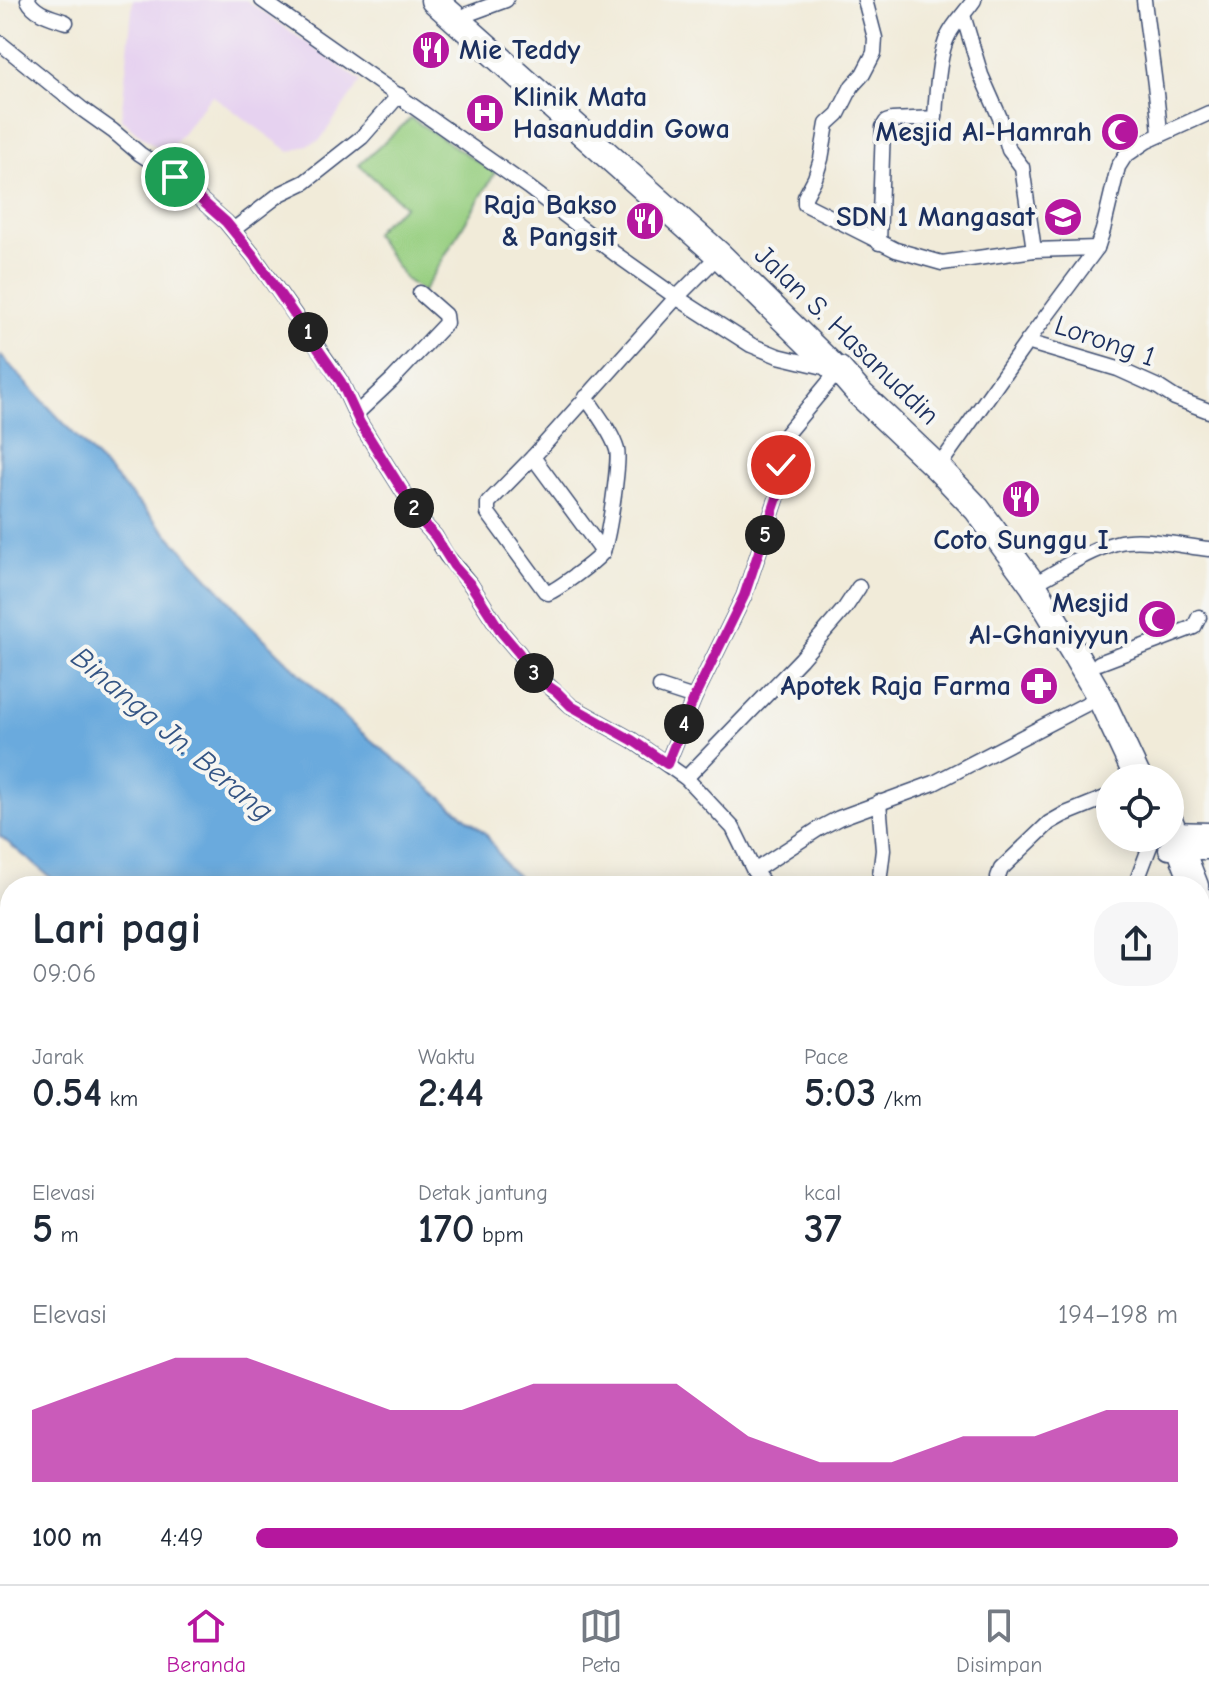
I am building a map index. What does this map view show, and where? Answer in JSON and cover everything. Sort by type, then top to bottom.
[{"type":"highway","name":"Jalan S. Hasanuddin","points":[[434,0],[488,40],[721,252],[839,369],[860,394],[985,501],[1043,579],[1099,663],[1148,764]]},
{"type":"highway","name":"Jalan S. Hasanuddin","points":[[461,7],[488,40]]},
{"type":"highway","name":"Jalan S. Hasanuddin","points":[[892,420],[977,509],[1033,585],[1100,697],[1131,764]]},
{"type":"highway","points":[[1174,852],[1182,876]]},
{"type":"highway","points":[[1177,852],[1190,876]]},
{"type":"street","points":[[28,0],[40,13],[66,22]]},
{"type":"street","points":[[262,0],[528,187],[676,297],[751,345],[778,356],[839,369],[786,434],[777,498],[744,596],[694,698],[667,764]]},
{"type":"street","points":[[461,7],[506,0]]},
{"type":"street","points":[[865,0],[875,38],[874,53],[838,114],[827,124],[821,159],[804,202],[879,243],[946,264],[1034,250],[1097,248]]},
{"type":"street","points":[[879,243],[883,127],[892,120],[935,118],[945,41],[974,0]]},
{"type":"street","points":[[1144,0],[1160,134]]},
{"type":"street","points":[[963,15],[1009,150],[1022,167],[1034,250]]},
{"type":"street","points":[[0,43],[200,198],[233,230],[341,382],[356,414],[423,523],[528,667],[571,706],[632,740],[686,778],[733,828],[758,876]]},
{"type":"street","points":[[233,230],[280,194],[305,182],[362,137],[399,95]]},
{"type":"street","points":[[942,462],[1097,248],[1118,167],[1125,156],[1160,134],[1209,113]]},
{"type":"street","points":[[586,397],[612,438],[618,455],[603,552],[550,592],[545,591],[488,513],[487,505],[676,297],[721,252]]},
{"type":"street","points":[[356,414],[446,323],[445,315],[420,293]]},
{"type":"street","name":"Lorong 1","points":[[1027,342],[1118,369],[1175,398],[1209,411]]},
{"type":"street","points":[[533,457],[603,552]]},
{"type":"street","points":[[1043,579],[1087,554],[1119,542],[1138,541],[1209,549]]},
{"type":"street","points":[[686,778],[835,622],[859,587]]},
{"type":"street","points":[[1099,663],[1194,627],[1199,617]]},
{"type":"street","points":[[660,687],[694,698]]},
{"type":"street","points":[[754,871],[839,818],[934,783],[1100,697]]},
{"type":"street","points":[[879,802],[883,850],[880,876]]},
{"type":"street","points":[[998,876],[1001,869],[1049,823],[1096,802]]},
{"type":"street","points":[[1184,836],[1209,833]]},
{"type":"street","points":[[1184,842],[1209,849]]},
{"type":"street","points":[[1142,876],[1159,852]]},
{"type":"shaded area","points":[[133,0],[246,0],[361,81],[320,140],[290,152],[212,95],[165,155],[121,119]]},
{"type":"green space","points":[[411,118],[495,173],[423,292],[405,279],[374,233],[405,206],[359,165]]},
{"type":"water","name":"Binanga Jn. Berang","points":[[0,355],[248,623],[355,727],[486,834],[507,867],[518,876],[49,876],[0,836]]},
{"type":"place","name":"Mie Teddy","points":[[431,50]]},
{"type":"place","name":"Klinik Mata Hasanuddin Gowa","points":[[485,113]]},
{"type":"place","name":"Mesjid Al-Hamrah","points":[[1120,132]]},
{"type":"place","name":"SDN 1 Mangasat","points":[[1063,217]]},
{"type":"place","name":"Raja Bakso & Pangsit","points":[[645,221]]},
{"type":"place","name":"Coto Sunggu I","points":[[1021,499]]},
{"type":"place","name":"Mesjid Al-Ghaniyyun","points":[[1157,619]]},
{"type":"place","name":"Apotek Raja Farma","points":[[1039,686]]},
{"type":"route","points":[[175,177],[226,222],[253,255],[341,382],[360,423],[423,523],[528,667],[571,706],[632,740],[667,764],[694,698],[744,596],[777,498],[781,465]]}]
